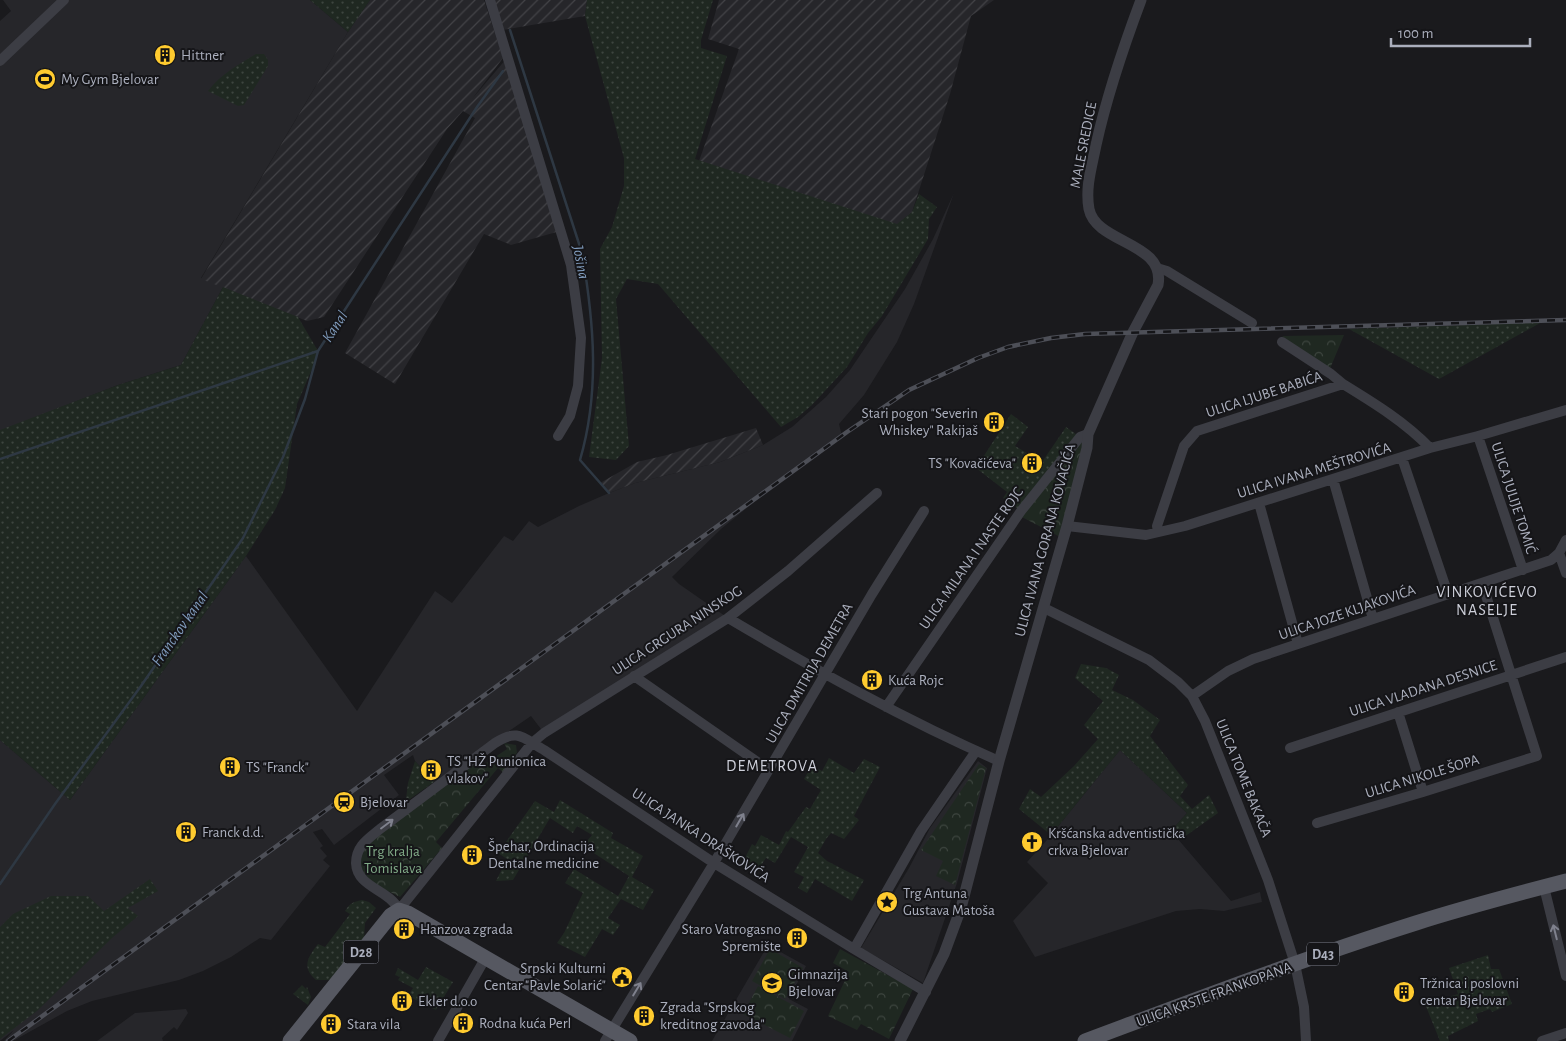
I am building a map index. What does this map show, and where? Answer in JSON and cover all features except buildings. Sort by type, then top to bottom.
[{"type":"main road","name":"ULICA KRSTE FRANKOPANA","points":[[1085,1041],[1295,964],[1416,923],[1566,881]]},
{"type":"main road","points":[[399,910],[408,913],[486,957],[609,1036],[630,1041]]},
{"type":"main road","name":"D28","points":[[290,1041],[390,915],[399,910]]},
{"type":"street","points":[[0,61],[64,0]]},
{"type":"street","points":[[490,0],[571,265],[581,338],[578,386],[570,416],[558,436]]},
{"type":"street","name":"MALE SREDICE","points":[[1142,0],[1126,41],[1106,103],[1088,186],[1090,210],[1098,224],[1149,256],[1157,268],[1167,271],[1252,323]]},
{"type":"street","name":"ULICA IVANA GORANA KOVAČIĆA","points":[[999,761],[1067,526],[1087,448],[1088,434],[1133,332],[1158,285],[1157,268]]},
{"type":"street","points":[[1282,342],[1343,384]]},
{"type":"street","name":"ULICA LJUBE BABIĆA","points":[[1158,532],[1157,526],[1184,446],[1197,431],[1343,384],[1391,415],[1418,435],[1430,448]]},
{"type":"street","name":"ULICA IVANA MEŠTROVIĆA","points":[[1067,526],[1146,534],[1185,526],[1430,448],[1566,410]]},
{"type":"street","name":"ULICA MILANA I NASTE ROJC","points":[[886,707],[1021,511],[1080,437],[1088,434]]},
{"type":"street","name":"ULICA JULIJE TOMIĆ","points":[[1478,436],[1522,570]]},
{"type":"street","points":[[1402,458],[1448,594]]},
{"type":"street","points":[[1332,479],[1373,619]]},
{"type":"street","name":"ULICA GRGURA NINSKOG","points":[[532,743],[544,733],[728,618],[788,571],[877,493]]},
{"type":"street","points":[[1259,502],[1298,644]]},
{"type":"street","name":"ULICA DMITRIJA DEMETRA","points":[[609,1036],[714,863],[872,594],[924,511]]},
{"type":"street","points":[[1566,540],[1559,553],[1566,573]]},
{"type":"street","name":"ULICA JOZE KLJAKOVIĆA","points":[[1192,696],[1228,671],[1247,662],[1551,560],[1559,553]]},
{"type":"street","points":[[1482,583],[1512,675]]},
{"type":"street","name":"ULICA TOME BAKAČA","points":[[1044,608],[1149,660],[1178,682],[1192,696],[1205,721],[1268,880],[1295,964],[1304,1007],[1306,1041]]},
{"type":"street","points":[[728,618],[825,675],[886,707],[999,761],[961,908],[944,954],[900,1041]]},
{"type":"street","name":"ULICA VLADANA DESNICE","points":[[1290,748],[1566,657]]},
{"type":"street","name":"ULICA NIKOLE ŠOPA","points":[[1317,823],[1536,756],[1512,675]]},
{"type":"street","points":[[634,676],[769,770]]},
{"type":"street","points":[[1398,712],[1423,792]]},
{"type":"street","points":[[510,735],[517,736],[532,743],[399,910],[392,900],[358,875],[356,858],[362,844],[417,801],[503,738],[510,735]]},
{"type":"street","name":"ULICA JANKA DRAŠKOVIĆA","points":[[532,743],[714,863],[854,949]]},
{"type":"street","points":[[926,992],[854,949],[921,831],[976,751]]},
{"type":"street","points":[[1544,887],[1566,976]]},
{"type":"street","points":[[438,1041],[486,957]]},
{"type":"street","points":[[1542,1041],[1566,1033]]},
{"type":"shaded area","points":[[3,0],[310,0],[348,32],[201,278],[223,287],[181,365],[118,385],[0,431],[0,21],[11,11]]},
{"type":"shaded area","points":[[370,0],[484,0],[503,58],[472,99],[507,58],[490,0],[587,0],[585,16],[502,30],[560,231],[511,245],[484,234],[395,384],[345,353],[475,118],[463,111],[447,129],[324,317],[307,321],[201,279],[348,32]]},
{"type":"shaded area","points":[[719,0],[994,0],[971,16],[950,94],[912,212],[897,225],[699,161],[739,49],[708,39]]},
{"type":"shaded area","points":[[954,193],[914,304],[897,342],[864,395],[839,424],[842,436],[764,494],[721,529],[672,577],[679,584],[728,618],[544,733],[531,716],[434,782],[415,761],[413,755],[384,775],[399,795],[334,845],[322,829],[313,832],[323,846],[320,848],[327,856],[323,860],[330,866],[271,940],[260,938],[231,957],[203,971],[179,980],[92,1001],[67,1011],[13,1041],[4,1041],[14,1030],[0,1041],[0,740],[70,800],[246,556],[357,711],[435,591],[452,603],[504,536],[513,541],[529,521],[538,527],[579,506],[635,483],[720,462],[763,445],[792,427],[826,397],[850,370],[905,289],[933,239]]},
{"type":"shaded area","points":[[756,428],[763,445],[720,462],[635,483],[609,493],[600,483],[637,462],[667,455]]},
{"type":"shaded area","points":[[1120,750],[1187,813],[1171,831],[1231,901],[1260,892],[1262,902],[1224,911],[1200,909],[1176,911],[1035,957],[1013,921],[1048,883],[1027,862]]},
{"type":"shaded area","points":[[978,761],[987,768],[957,883],[923,983],[861,948],[909,868],[930,828]]},
{"type":"shaded area","name":"Gimnazija Bjelovar","points":[[768,945],[806,966],[789,999],[808,1009],[792,1041],[712,1041]]},
{"type":"shaded area","points":[[186,1009],[188,1013],[177,1030],[174,1027],[162,1038],[163,1041],[97,1041],[135,1013]]},
{"type":"green space","points":[[310,0],[370,0],[348,32]]},
{"type":"green space","points":[[587,0],[713,0],[701,40],[701,48],[727,56],[695,159],[897,224],[912,212],[919,194],[937,207],[929,219],[928,239],[882,316],[868,333],[847,367],[812,405],[798,417],[781,427],[658,284],[627,279],[616,299],[629,446],[616,460],[589,457],[602,358],[600,249],[612,227],[624,186],[624,158],[585,16]]},
{"type":"green space","points":[[256,54],[264,54],[268,60],[268,66],[244,105],[238,106],[208,91],[224,75]]},
{"type":"green space","points":[[223,287],[298,317],[318,351],[297,404],[285,488],[275,510],[246,556],[70,800],[0,740],[0,430],[118,385],[181,365]]},
{"type":"green space","points":[[1542,322],[1439,379],[1349,329],[1525,323]]},
{"type":"green space","points":[[1344,335],[1329,371],[1282,336]]},
{"type":"green space","points":[[1011,414],[1028,427],[1015,446],[1042,462],[1066,427],[1080,437],[1021,511],[1003,498],[1007,492],[976,468]]},
{"type":"green space","points":[[1081,442],[1085,444],[1064,539],[1018,515]]},
{"type":"green space","points":[[1081,664],[1106,668],[1119,675],[1112,690],[1133,700],[1160,720],[1150,736],[1188,785],[1180,796],[1192,809],[1209,795],[1218,813],[1180,840],[1171,831],[1187,813],[1120,750],[1051,835],[1019,809],[1030,789],[1041,797],[1074,766],[1098,739],[1084,725],[1103,701],[1075,678]]},
{"type":"green space","name":"Trg kralja Tomislava","points":[[504,743],[516,745],[517,753],[509,760],[513,765],[505,774],[498,768],[436,842],[442,848],[400,897],[380,887],[368,878],[361,866],[361,858],[366,843],[475,763],[486,763],[507,749]]},
{"type":"green space","points":[[829,758],[854,773],[864,759],[880,767],[854,816],[859,820],[844,839],[831,833],[818,853],[827,861],[864,880],[852,901],[815,879],[807,893],[798,888],[804,877],[794,872],[808,847],[791,837],[775,863],[766,858],[757,871],[743,862],[752,844],[755,846],[761,835],[779,845],[786,831],[788,832],[806,807],[810,809],[821,790],[804,779],[812,765],[822,771]]},
{"type":"green space","points":[[415,761],[434,782],[407,801],[408,783]]},
{"type":"green space","points":[[979,764],[986,768],[955,885],[936,876],[943,861],[921,850]]},
{"type":"green space","points":[[560,800],[613,833],[611,838],[643,856],[632,877],[654,890],[643,910],[621,899],[608,918],[620,925],[613,935],[602,929],[585,957],[557,943],[564,933],[583,893],[565,883],[574,869],[618,896],[629,876],[583,846],[592,835],[577,826],[573,833],[550,818],[513,880],[496,881],[507,859],[498,853],[535,801],[554,812]]},
{"type":"green space","points":[[150,879],[158,891],[128,908],[138,916],[112,938],[37,1011],[0,1039],[0,927],[13,914],[51,896],[88,896],[104,911]]},
{"type":"green space","points":[[362,900],[369,902],[376,908],[365,923],[364,939],[332,980],[316,980],[311,975],[307,966],[311,953],[318,944],[325,947],[350,914],[345,911],[347,908],[352,903]]},
{"type":"green space","points":[[770,949],[803,968],[785,999],[752,981]]},
{"type":"green space","points":[[840,949],[913,989],[889,1039],[861,1024],[857,1030],[828,1016],[849,972],[833,963]]},
{"type":"green space","points":[[1488,955],[1491,969],[1499,969],[1512,1004],[1492,1012],[1490,1009],[1476,1014],[1478,1021],[1448,1036],[1449,1041],[1440,1041],[1425,1004],[1458,994],[1449,968]]},
{"type":"green space","points":[[426,967],[453,982],[436,1010],[408,996],[413,988],[398,980],[400,977],[395,975],[398,968],[418,980]]},
{"type":"green space","points":[[302,985],[306,989],[307,987],[311,997],[308,1005],[293,994]]},
{"type":"green space","points":[[758,986],[804,1011],[790,1038],[743,1014]]},
{"type":"waterway","name":"Jošina","points":[[510,30],[582,253],[590,305],[593,383],[586,434],[580,460],[609,493]]},
{"type":"waterway","name":"Kanal","points":[[0,459],[318,351],[477,107],[503,71]]},
{"type":"waterway","name":"Franckov kanal","points":[[0,884],[55,804],[141,686],[243,538],[283,457],[305,399],[318,351]]},
{"type":"railway","points":[[8,1041],[847,432],[909,390],[978,358],[1008,347],[1051,338],[1085,334],[1566,320]]},
{"type":"place","name":"Hittner","points":[[165,55]]},
{"type":"place","name":"My Gym Bjelovar","points":[[45,79]]},
{"type":"place","name":"Stari pogon \"Severin Whiskey\" Rakijaš","points":[[994,422]]},
{"type":"place","name":"TS \"Kovačićeva\"","points":[[1032,463]]},
{"type":"place","name":"Kuća Rojc","points":[[872,680]]},
{"type":"place","name":"TS \"Franck\"","points":[[230,767]]},
{"type":"place","name":"TS \"HŽ Punionica vlakov\"","points":[[431,770]]},
{"type":"place","name":"Bjelovar","points":[[344,802]]},
{"type":"place","name":"Franck d.d.","points":[[186,832]]},
{"type":"place","name":"Kršćanska adventistička crkva Bjelovar","points":[[1032,842]]},
{"type":"place","name":"Špehar, Ordinacija Dentalne medicine","points":[[472,855]]},
{"type":"place","name":"Trg Antuna Gustava Matoša","points":[[887,902]]},
{"type":"place","name":"Hanzova zgrada","points":[[404,929]]},
{"type":"place","name":"Staro Vatrogasno Spremište","points":[[797,938]]},
{"type":"place","name":"Srpski Kulturni Centar \"Pavle Solarić\"","points":[[622,977]]},
{"type":"place","name":"Gimnazija Bjelovar","points":[[772,983]]},
{"type":"place","name":"Tržnica i poslovni centar Bjelovar","points":[[1404,992]]},
{"type":"place","name":"Ekler d.o.o","points":[[402,1001]]},
{"type":"place","name":"Zgrada \"Srpskog kreditnog zavoda\"","points":[[644,1016]]},
{"type":"place","name":"Rodna kuća Perl","points":[[463,1023]]},
{"type":"place","name":"Stara vila","points":[[331,1024]]},
{"type":"district","name":"VINKOVIĆEVO NASELJE","points":[[1487,600]]},
{"type":"district","name":"DEMETROVA","points":[[772,765]]}]
